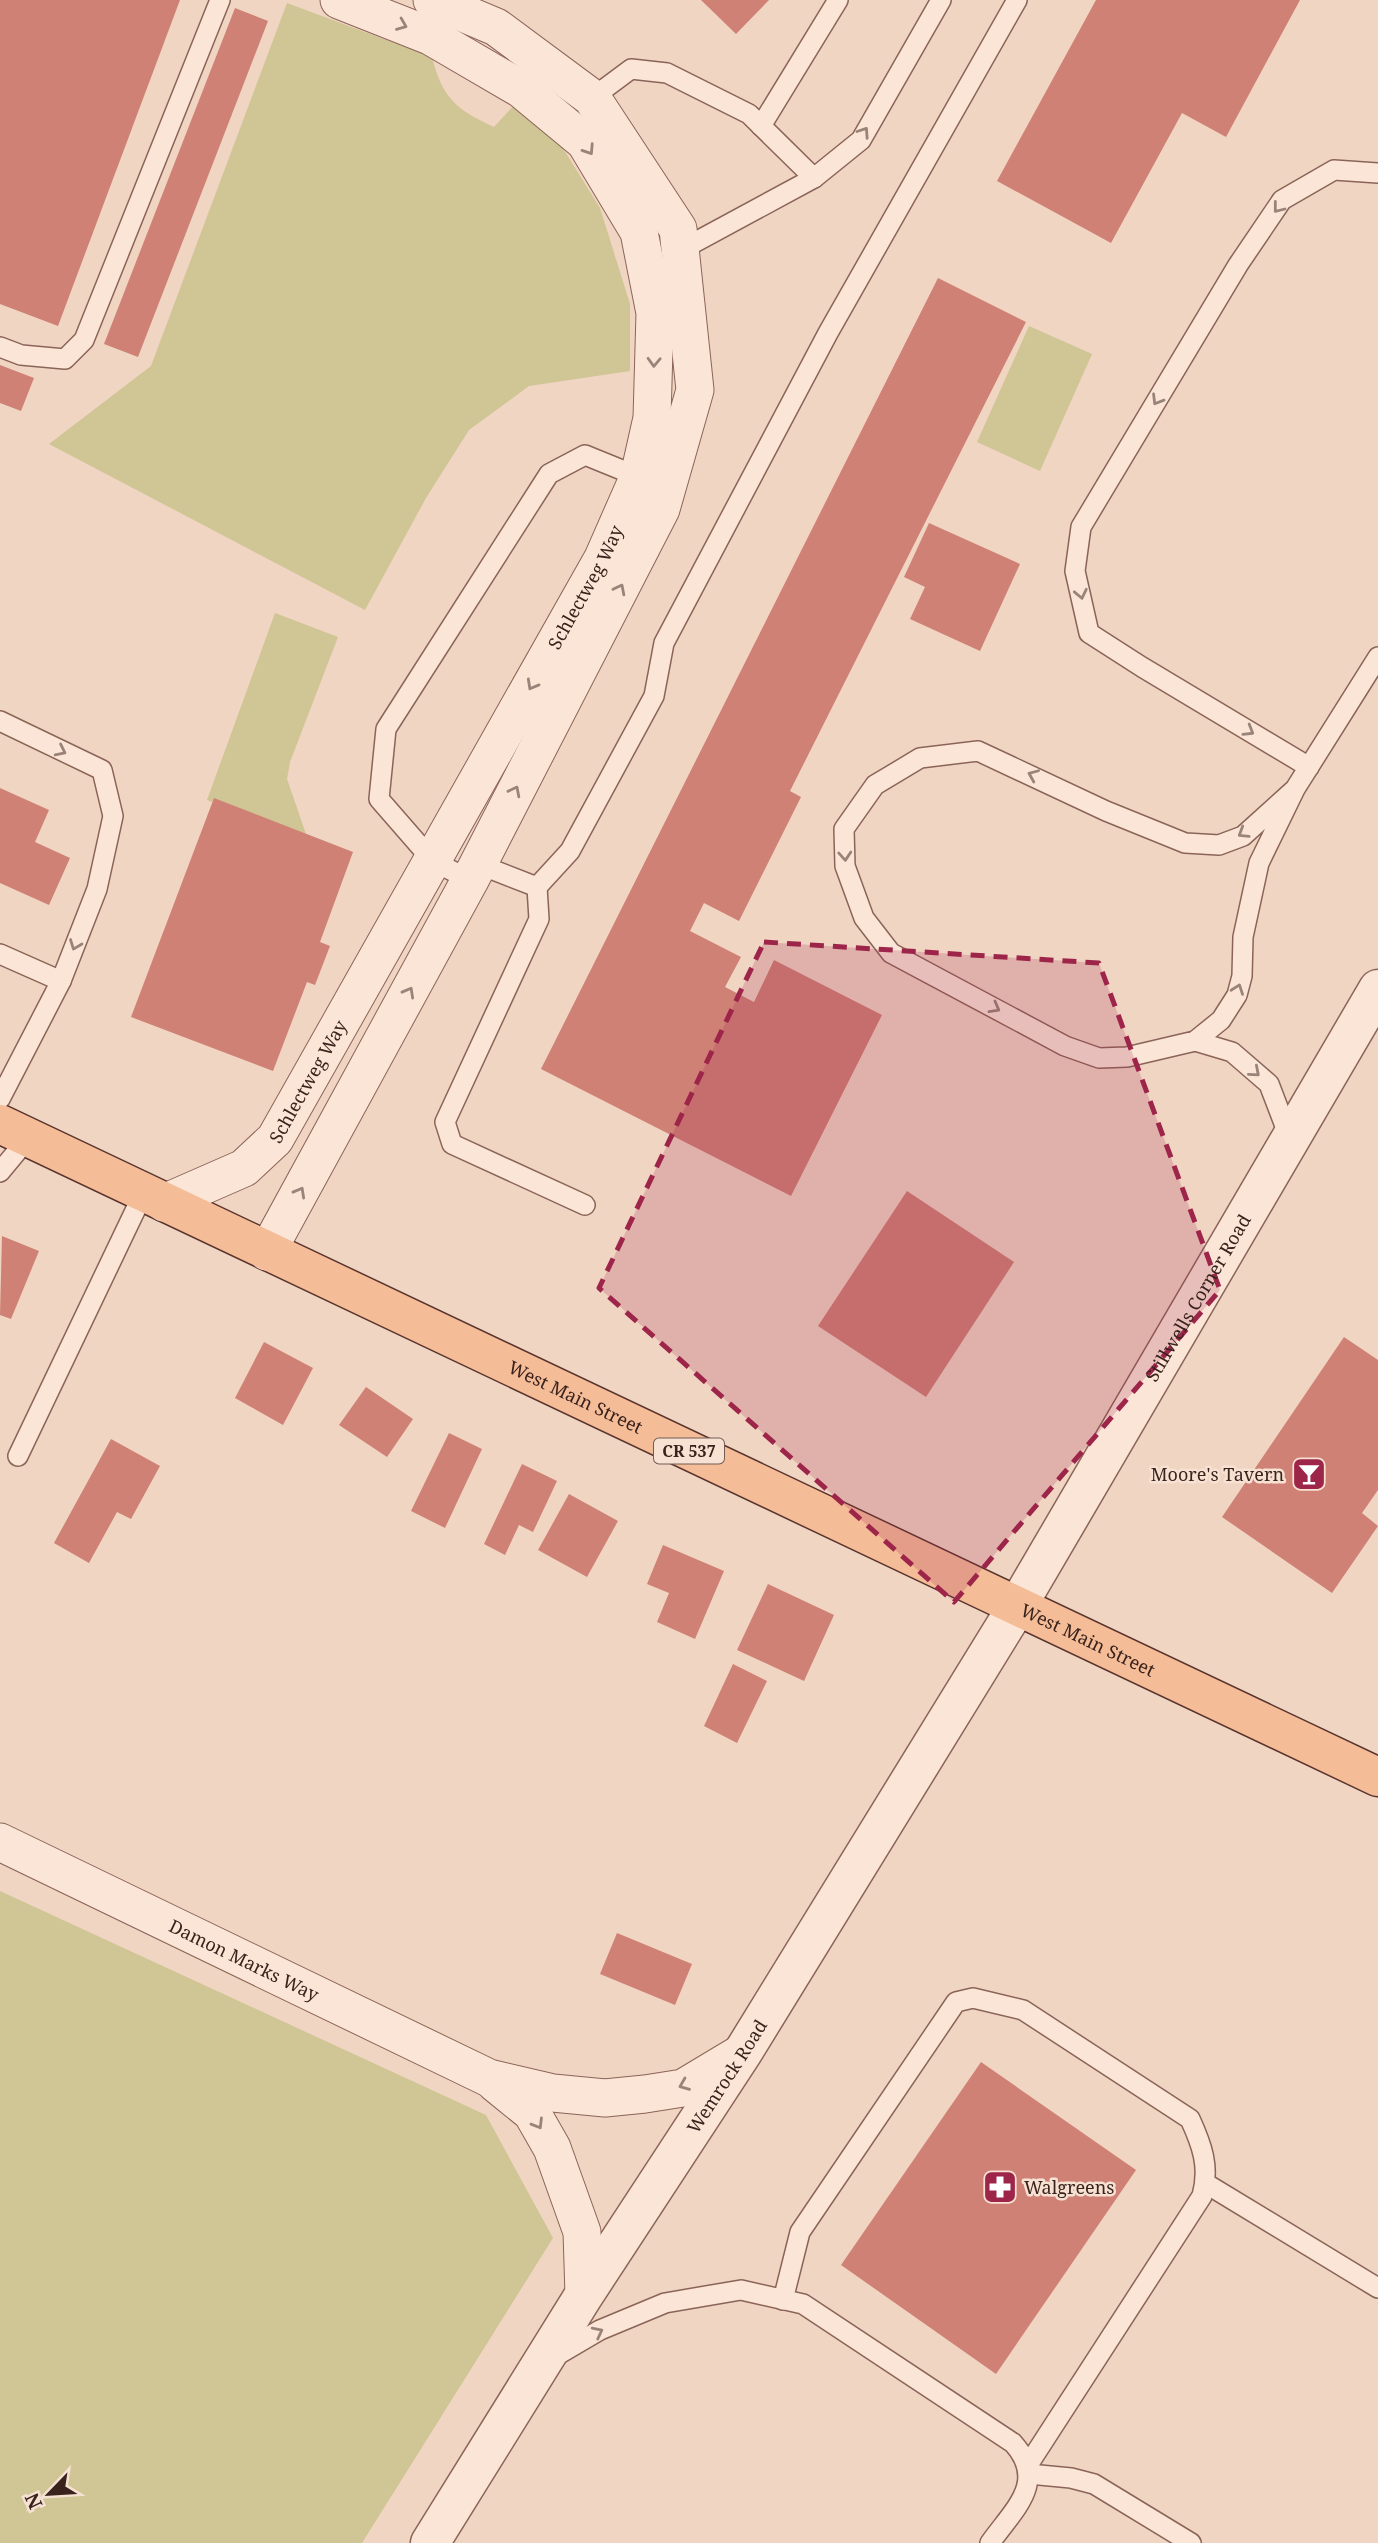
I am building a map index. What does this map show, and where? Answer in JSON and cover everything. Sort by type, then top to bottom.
[{"type":"main road","name":"West Main Street","points":[[14,1131],[1378,1777]]},
{"type":"street","name":"Schlectweg Way","points":[[154,1197],[244,1168],[275,1139],[603,558],[653,482],[695,390],[662,256],[639,232],[585,142],[521,89],[442,43],[339,0]]},
{"type":"street","name":"Schlectweg Way","points":[[432,0],[496,27],[592,98],[678,229],[662,256]]},
{"type":"street","name":"Schlectweg Way","points":[[267,1252],[474,872],[661,509],[653,482]]},
{"type":"street","name":"Stillwells Corner Road","points":[[1018,1605],[1378,989]]},
{"type":"street","name":"Wemrock Road","points":[[430,2543],[584,2295],[743,2052],[1018,1605]]},
{"type":"street","name":"Damon Marks Way","points":[[0,1842],[489,2078],[554,2093],[605,2098],[645,2094],[682,2088],[743,2052]]},
{"type":"street","name":"Damon Marks Way","points":[[489,2078],[532,2113],[552,2148],[582,2232],[584,2295]]},
{"type":"lane","points":[[0,347],[20,355],[65,359],[84,340],[220,0]]},
{"type":"lane","points":[[761,126],[838,0]]},
{"type":"lane","points":[[662,256],[814,178],[861,139],[941,0]]},
{"type":"lane","points":[[585,1205],[452,1144],[445,1122],[539,919],[537,887],[570,851],[577,839],[654,695],[664,643],[828,333],[1017,0]]},
{"type":"lane","points":[[592,98],[631,69],[667,74],[750,114],[814,178]]},
{"type":"lane","points":[[1309,767],[1089,632],[1075,570],[1081,527],[1238,265],[1282,200],[1334,170],[1378,173]]},
{"type":"lane","points":[[537,887],[433,861],[379,799],[386,729],[549,474],[585,455],[653,482]]},
{"type":"lane","points":[[1295,789],[1243,836],[1219,845],[1185,843],[978,751],[920,758],[876,785],[844,829],[845,866],[864,918],[891,953],[1065,1046],[1099,1058],[1127,1057],[1195,1041],[1221,1020],[1237,995],[1242,976],[1243,937],[1259,863],[1295,789],[1378,657]]},
{"type":"lane","points":[[0,721],[102,770],[113,816],[97,889],[61,981],[0,1099]]},
{"type":"lane","points":[[0,954],[61,981]]},
{"type":"lane","points":[[1195,1041],[1232,1052],[1269,1084],[1291,1141]]},
{"type":"lane","points":[[0,1172],[14,1131]]},
{"type":"lane","points":[[19,1456],[154,1197]]},
{"type":"lane","points":[[783,2300],[800,2232],[956,2002],[973,1998],[1023,2010],[1190,2119],[1203,2148],[1205,2183],[1202,2196],[1028,2470]]},
{"type":"lane","points":[[1205,2183],[1378,2288]]},
{"type":"lane","points":[[539,2366],[600,2330],[665,2303],[741,2290],[803,2304],[1013,2443],[1028,2470],[1029,2487],[990,2543]]},
{"type":"lane","points":[[1028,2470],[1094,2484],[1191,2543]]},
{"type":"highlighted area","points":[[764,942],[1099,963],[1220,1290],[954,1602],[599,1288]]},
{"type":"shaded area","points":[[287,3],[432,57],[441,83],[453,101],[470,115],[494,127],[517,102],[556,137],[600,208],[630,304],[630,371],[529,386],[469,430],[426,498],[365,610],[49,444],[151,366]]},
{"type":"shaded area","points":[[1029,326],[1092,354],[1040,471],[977,442]]},
{"type":"shaded area","points":[[275,613],[338,637],[290,762],[287,779],[306,834],[214,799],[212,802],[207,800]]},
{"type":"shaded area","points":[[0,1891],[486,2115],[553,2238],[362,2543],[0,2543]]},
{"type":"building","points":[[0,0],[180,0],[58,326],[0,304]]},
{"type":"building","points":[[701,0],[769,0],[736,34]]},
{"type":"building","points":[[1096,0],[1300,0],[1226,137],[1182,113],[1111,243],[997,181]]},
{"type":"building","points":[[235,8],[268,21],[138,357],[104,344]]},
{"type":"building","points":[[938,278],[1026,322],[790,791],[801,797],[739,921],[704,903],[690,931],[741,957],[725,987],[754,1002],[774,960],[882,1015],[791,1196],[541,1069]]},
{"type":"building","points":[[0,365],[34,378],[21,411],[0,403]]},
{"type":"building","points":[[929,523],[1020,564],[980,651],[910,619],[925,587],[904,577]]},
{"type":"building","points":[[0,788],[49,810],[35,842],[70,858],[49,905],[0,883]]},
{"type":"building","points":[[214,798],[353,852],[320,942],[330,946],[315,985],[307,982],[273,1071],[131,1017]]},
{"type":"building","points":[[907,1191],[1014,1262],[926,1397],[818,1326]]},
{"type":"building","points":[[2,1236],[39,1251],[11,1319],[0,1315]]},
{"type":"building","points":[[1344,1337],[1378,1360],[1378,1490],[1362,1513],[1378,1526],[1332,1593],[1222,1517]]},
{"type":"building","points":[[264,1342],[313,1368],[283,1425],[235,1398]]},
{"type":"building","points":[[366,1387],[413,1419],[387,1457],[339,1425]]},
{"type":"building","points":[[449,1433],[482,1449],[445,1528],[411,1511]]},
{"type":"building","points":[[111,1439],[160,1466],[131,1519],[117,1512],[89,1563],[54,1543]]},
{"type":"building","points":[[522,1464],[557,1481],[533,1532],[519,1525],[505,1555],[484,1544]]},
{"type":"building","points":[[569,1494],[618,1521],[587,1577],[538,1550]]},
{"type":"building","points":[[663,1545],[724,1571],[695,1639],[657,1622],[669,1593],[647,1584]]},
{"type":"building","points":[[768,1584],[834,1615],[804,1681],[737,1650]]},
{"type":"building","points":[[733,1664],[767,1681],[737,1743],[704,1726]]},
{"type":"building","points":[[617,1933],[692,1964],[675,2005],[600,1974]]},
{"type":"building","points":[[981,2062],[1136,2170],[996,2374],[841,2265]]},
{"type":"place","name":"Moore's Tavern","points":[[1309,1474]]},
{"type":"place","name":"Walgreens","points":[[1000,2187]]}]
